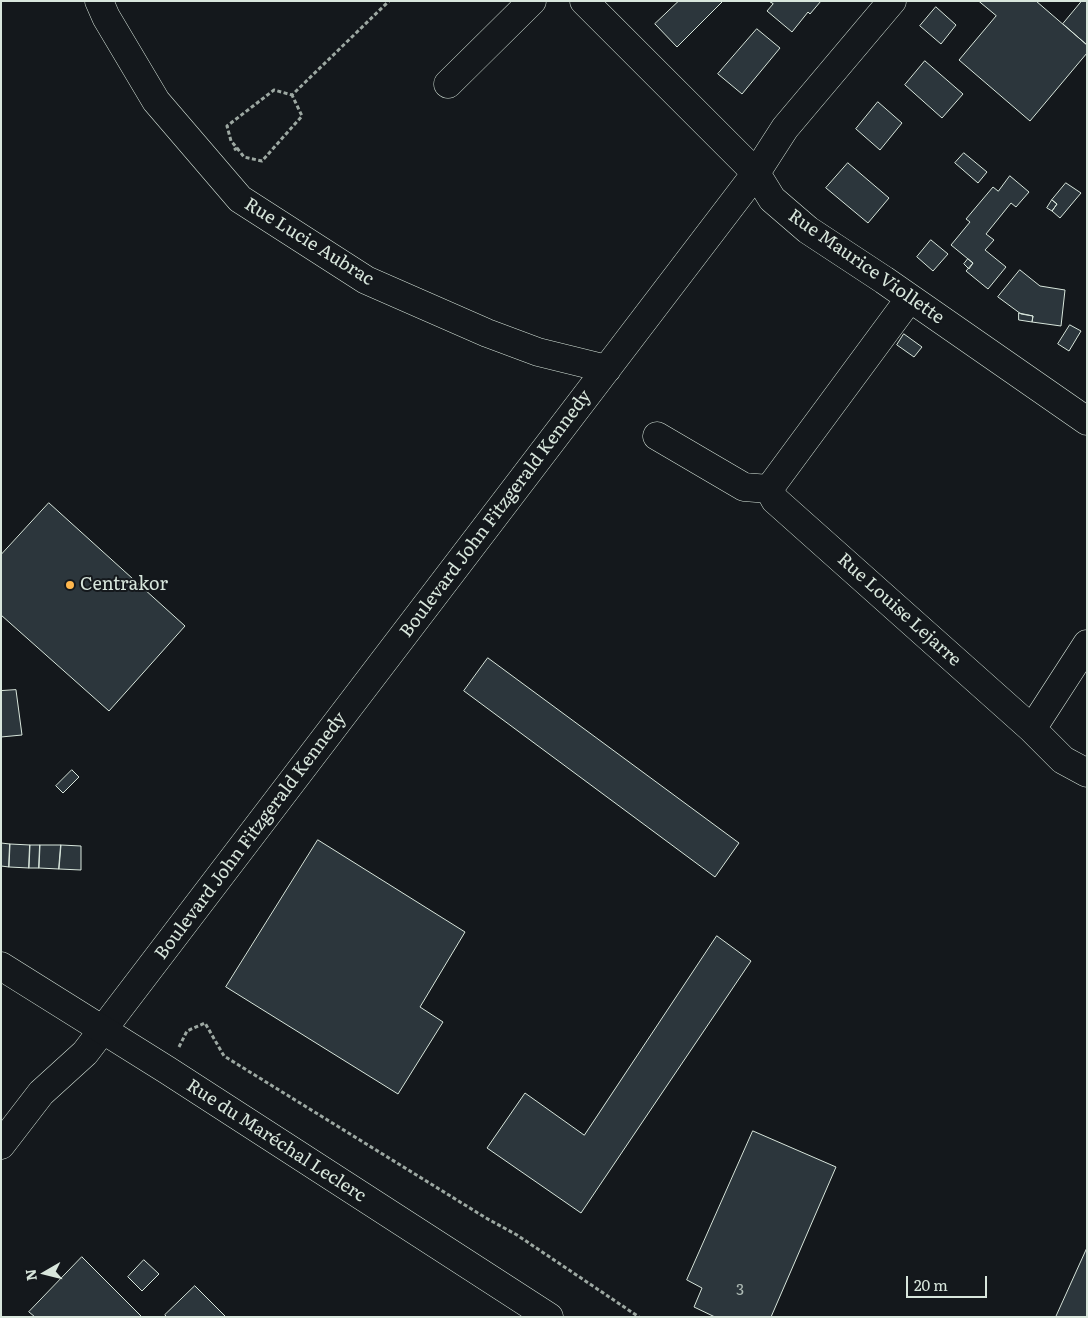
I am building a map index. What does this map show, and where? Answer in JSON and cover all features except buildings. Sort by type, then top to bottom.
[{"type":"street","name":"Rue Lucie Aubrac","points":[[99,1],[106,17],[156,102],[240,200],[366,280],[487,333],[538,352],[607,369]]},
{"type":"street","points":[[448,84],[532,1]]},
{"type":"street","name":"Rue Maurice Viollette","points":[[584,1],[756,173],[772,199],[808,230],[910,298],[1087,421]]},
{"type":"street","name":"Boulevard John Fitzgerald Kennedy","points":[[1,1145],[41,1093],[85,1053],[103,1030],[756,173],[785,128],[892,1]]},
{"type":"street","points":[[657,436],[744,487],[769,489],[910,298]]},
{"type":"street","name":"Rue Louise Lejarre","points":[[769,489],[775,500],[1032,729],[1062,760],[1087,773]]},
{"type":"street","points":[[1032,729],[1087,644]]},
{"type":"street","name":"Rue du Maréchal Leclerc","points":[[1,966],[549,1317]]},
{"type":"path","points":[[292,95],[389,1]]},
{"type":"path","points":[[274,90],[292,95],[302,116],[262,161],[244,157],[237,148],[231,141],[227,126],[274,90]]},
{"type":"path","points":[[213,169],[237,148]]},
{"type":"path","points":[[187,1031],[205,1023],[224,1056],[517,1236],[639,1317]]},
{"type":"place","name":"Centrakor","points":[[70,585]]}]
